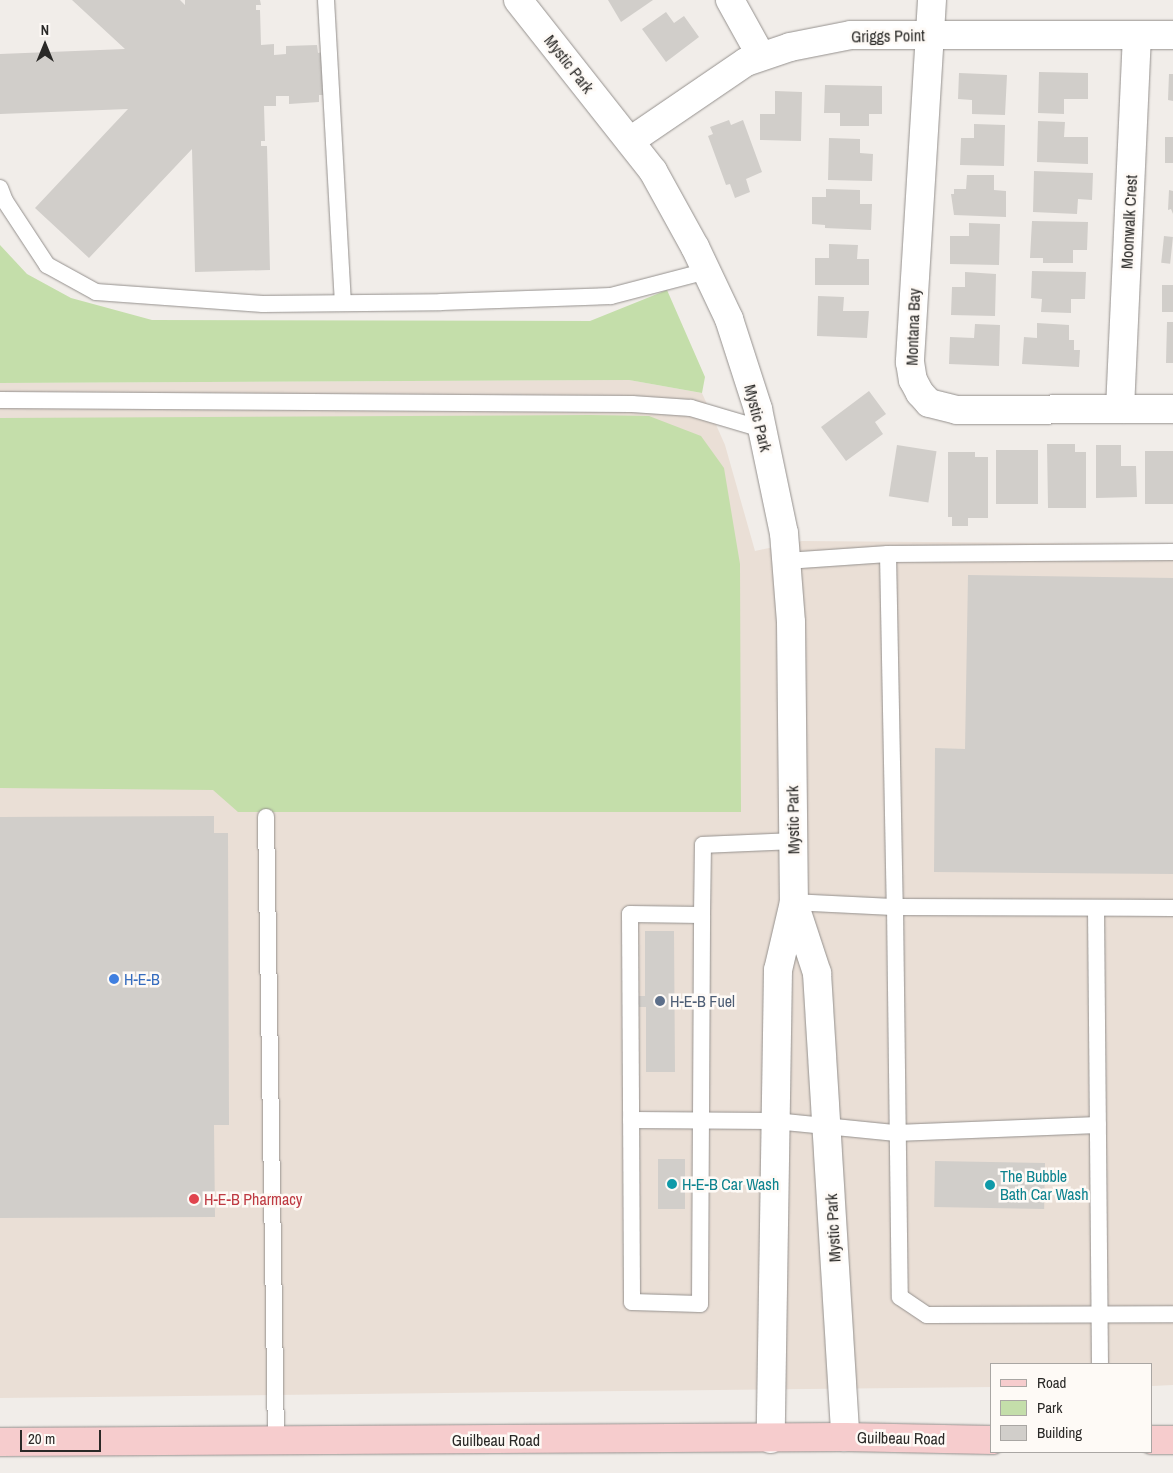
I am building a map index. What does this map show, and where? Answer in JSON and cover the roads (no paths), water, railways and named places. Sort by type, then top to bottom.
[{"type":"main road","name":"Guilbeau Road","points":[[0,1442],[845,1438],[990,1440]]},
{"type":"main road","points":[[1153,1440],[1173,1440]]},
{"type":"street","name":"Mystic Park","points":[[518,0],[653,171],[706,271],[729,319],[762,429],[784,532],[791,622],[794,902],[778,970],[774,1121],[771,1439]]},
{"type":"street","points":[[730,0],[762,56]]},
{"type":"street","name":"Montana Bay","points":[[932,0],[910,362],[913,380],[929,403],[957,410],[1173,409]]},
{"type":"street","name":"Griggs Point","points":[[630,141],[746,62],[762,56],[851,35],[1173,35]]},
{"type":"street","name":"Moonwalk Crest","points":[[1120,409],[1137,35]]},
{"type":"street","name":"Mystic Park","points":[[794,902],[817,973],[828,1127],[845,1438]]},
{"type":"lane","points":[[326,0],[343,302]]},
{"type":"lane","points":[[0,188],[47,265],[96,292],[263,304],[611,296],[706,271]]},
{"type":"lane","points":[[0,400],[632,404],[691,408],[762,429]]},
{"type":"lane","points":[[786,560],[888,554],[1173,552]]},
{"type":"lane","points":[[888,554],[900,1297],[927,1315],[1173,1314]]},
{"type":"lane","points":[[266,817],[276,1441]]},
{"type":"lane","points":[[702,915],[630,914],[632,1302],[700,1304],[703,845],[793,841]]},
{"type":"lane","points":[[794,902],[895,907],[1173,908]]},
{"type":"lane","points":[[1096,908],[1100,1363]]},
{"type":"lane","points":[[631,1120],[774,1121],[896,1133],[1098,1125]]},
{"type":"place","name":"H-E-B","points":[[114,979]]},
{"type":"place","name":"H-E-B Fuel","points":[[660,1001]]},
{"type":"place","name":"H-E-B Car Wash","points":[[672,1184]]},
{"type":"place","name":"The Bubble Bath Car Wash","points":[[990,1185]]},
{"type":"place","name":"H-E-B Pharmacy","points":[[194,1199]]}]
